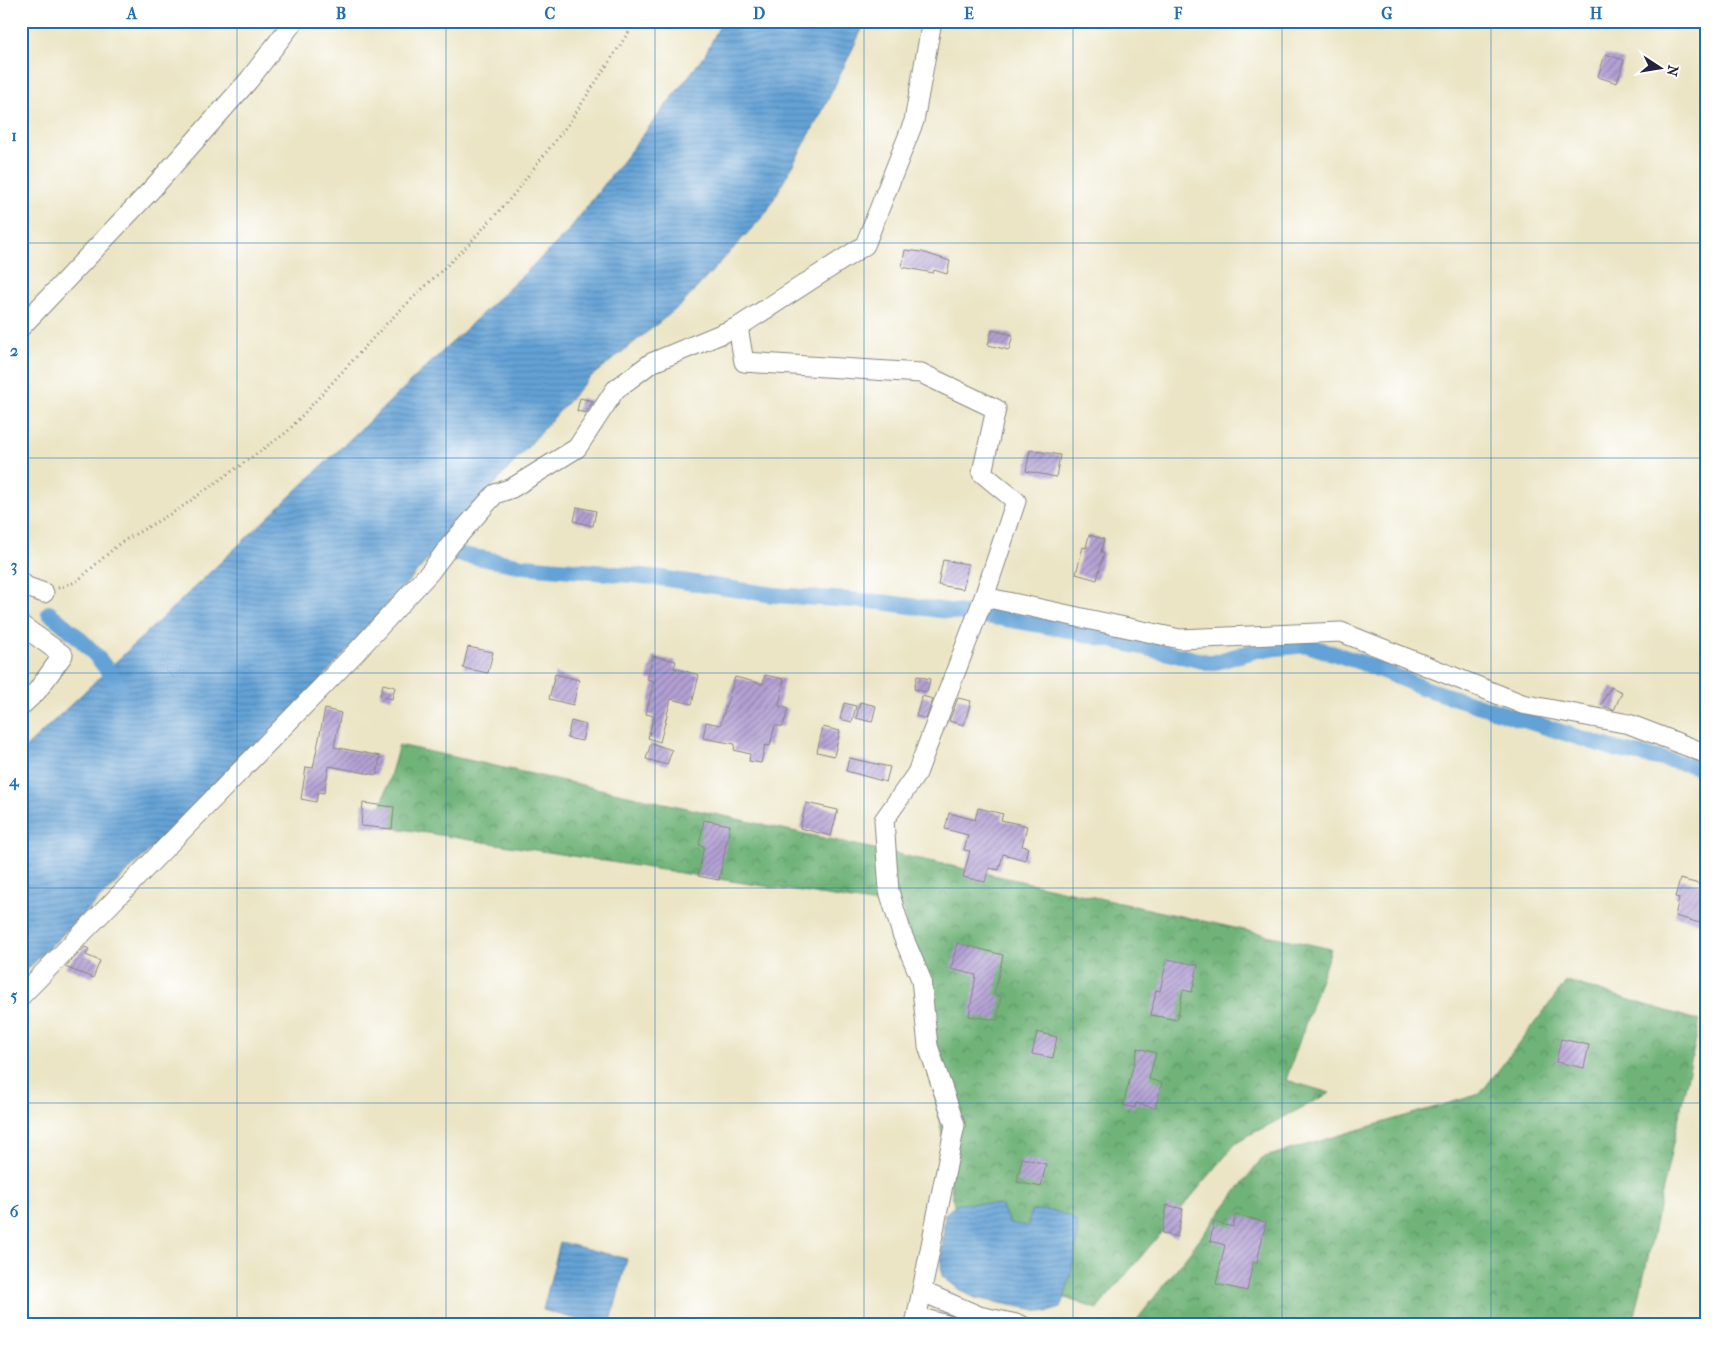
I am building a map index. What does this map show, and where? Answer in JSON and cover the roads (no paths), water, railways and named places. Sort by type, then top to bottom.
[{"type":"street","points":[[21,327],[197,138],[260,66],[294,21]]},
{"type":"street","points":[[21,996],[358,650],[430,572],[451,544],[495,494],[512,488],[577,448],[616,390],[651,363],[738,327],[865,245],[914,121],[932,21]]},
{"type":"street","points":[[738,327],[744,362],[922,373],[996,409],[982,474],[1016,501],[972,630],[917,772],[884,820],[889,891],[902,934],[921,979],[928,1046],[955,1125],[916,1321],[947,1325]]},
{"type":"street","points":[[21,582],[27,587],[44,593]]},
{"type":"street","points":[[982,601],[1180,639],[1341,632],[1522,704],[1629,724],[1707,754]]},
{"type":"street","points":[[21,626],[63,655],[37,691],[21,706]]},
{"type":"street","points":[[923,1292],[980,1316],[1021,1325]]},
{"type":"water","points":[[722,21],[866,21],[822,112],[766,213],[681,305],[588,379],[295,709],[21,975],[21,752],[565,235],[705,55]]},
{"type":"water","points":[[979,1203],[1002,1206],[1009,1223],[1028,1226],[1031,1211],[1036,1210],[1057,1212],[1074,1220],[1077,1225],[1075,1253],[1061,1308],[1047,1312],[975,1298],[960,1290],[942,1276],[941,1261],[945,1214],[957,1204]]},
{"type":"water","points":[[560,1242],[627,1259],[610,1325],[598,1325],[543,1310]]},
{"type":"waterway","points":[[435,550],[524,566],[654,577],[774,595],[881,602],[1000,618],[1058,628],[1212,663],[1257,650],[1307,645],[1366,664],[1424,688],[1618,750],[1692,765],[1707,771]]},
{"type":"waterway","points":[[49,613],[88,647],[104,665],[120,688]]}]
